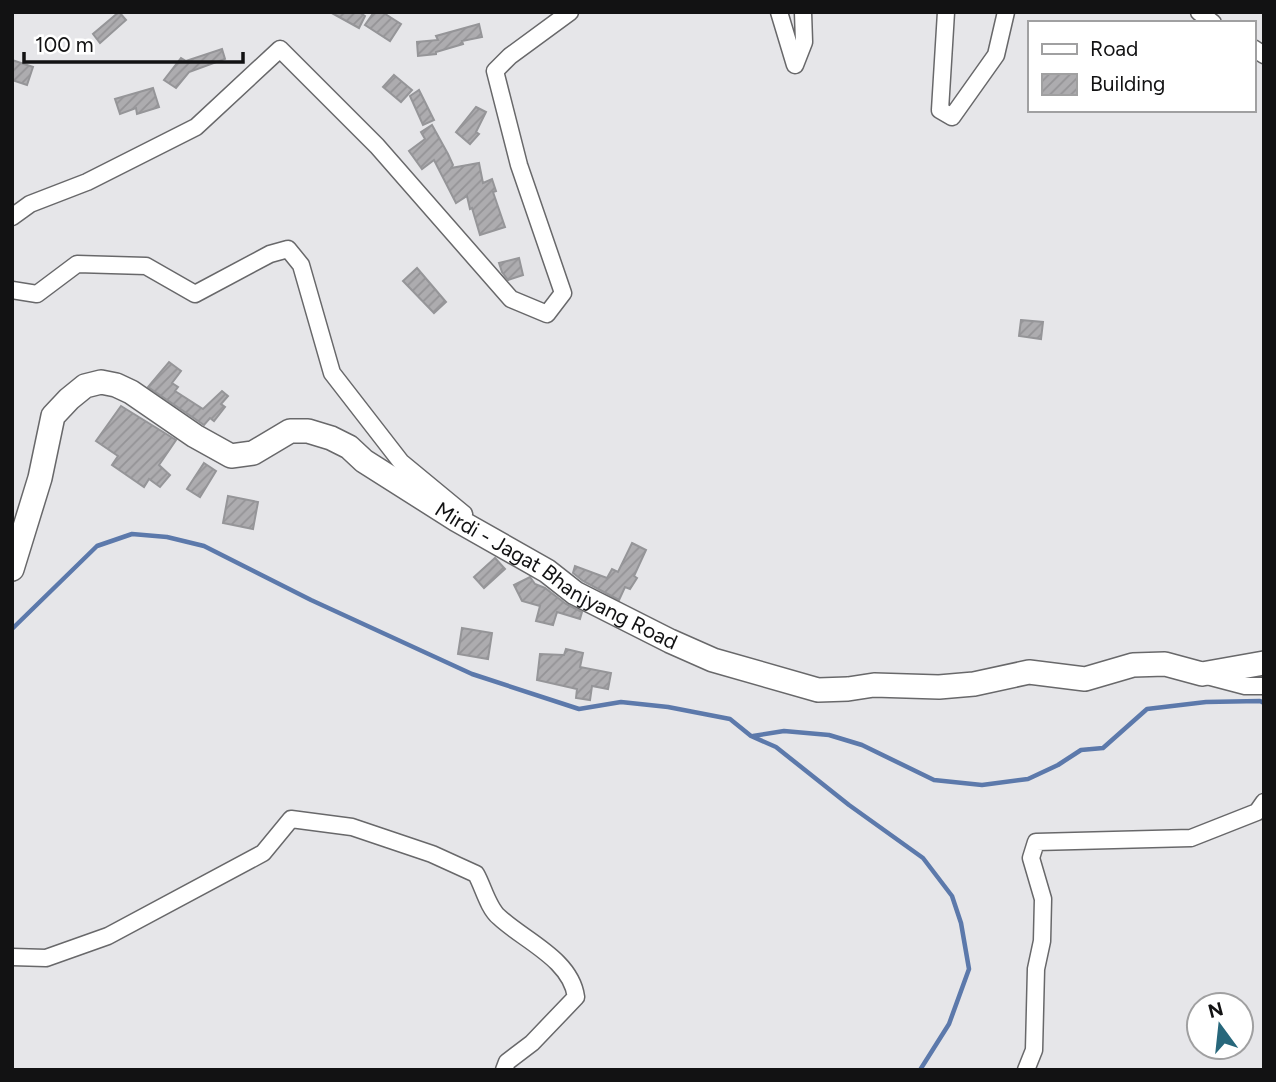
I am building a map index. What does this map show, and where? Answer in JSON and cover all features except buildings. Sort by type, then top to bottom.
[{"type":"street","points":[[12,217],[30,204],[87,182],[196,127],[280,49],[377,146],[511,299],[547,314],[563,293],[519,165],[495,71],[510,56],[570,12]]},
{"type":"street","points":[[779,12],[795,65],[804,42],[803,12]]},
{"type":"street","points":[[946,12],[940,110],[952,117],[996,55],[1006,12]]},
{"type":"street","points":[[12,299],[37,294],[77,264],[146,266],[195,294],[270,254],[288,249],[301,265],[332,373],[401,462],[504,547]]},
{"type":"street","points":[[12,290],[37,294]]},
{"type":"street","name":"Mirdi - Jagat Bhanjyang Road","points":[[12,569],[40,478],[53,416],[85,386],[101,382],[131,393],[195,436],[231,456],[253,453],[290,431],[308,431],[331,438],[349,447],[364,461],[547,572],[575,593],[713,660],[818,690],[874,685],[939,687],[974,684],[1029,672],[1085,679],[1133,665],[1165,664],[1202,674],[1264,663]]},
{"type":"street","points":[[1202,674],[1245,686],[1264,686]]},
{"type":"street","points":[[1026,1070],[1034,1050],[1036,969],[1042,942],[1043,899],[1031,858],[1036,842],[1191,838],[1257,811],[1264,802]]},
{"type":"street","points":[[12,957],[46,958],[108,936],[147,917],[208,880],[262,852],[291,819],[352,827],[432,853],[477,874],[497,916],[544,949],[574,985],[576,997],[532,1044],[507,1062],[504,1070]]},
{"type":"waterway","points":[[12,629],[97,546],[132,534],[167,537],[204,546],[311,600],[472,674],[579,709],[621,702],[668,707],[730,719],[751,736],[776,747],[849,805],[923,858],[952,896],[961,923],[969,969],[949,1024],[920,1070]]},
{"type":"waterway","points":[[753,736],[784,731],[829,735],[862,745],[934,780],[982,785],[1028,779],[1058,765],[1081,750],[1103,748],[1147,709],[1206,702],[1264,703]]}]
